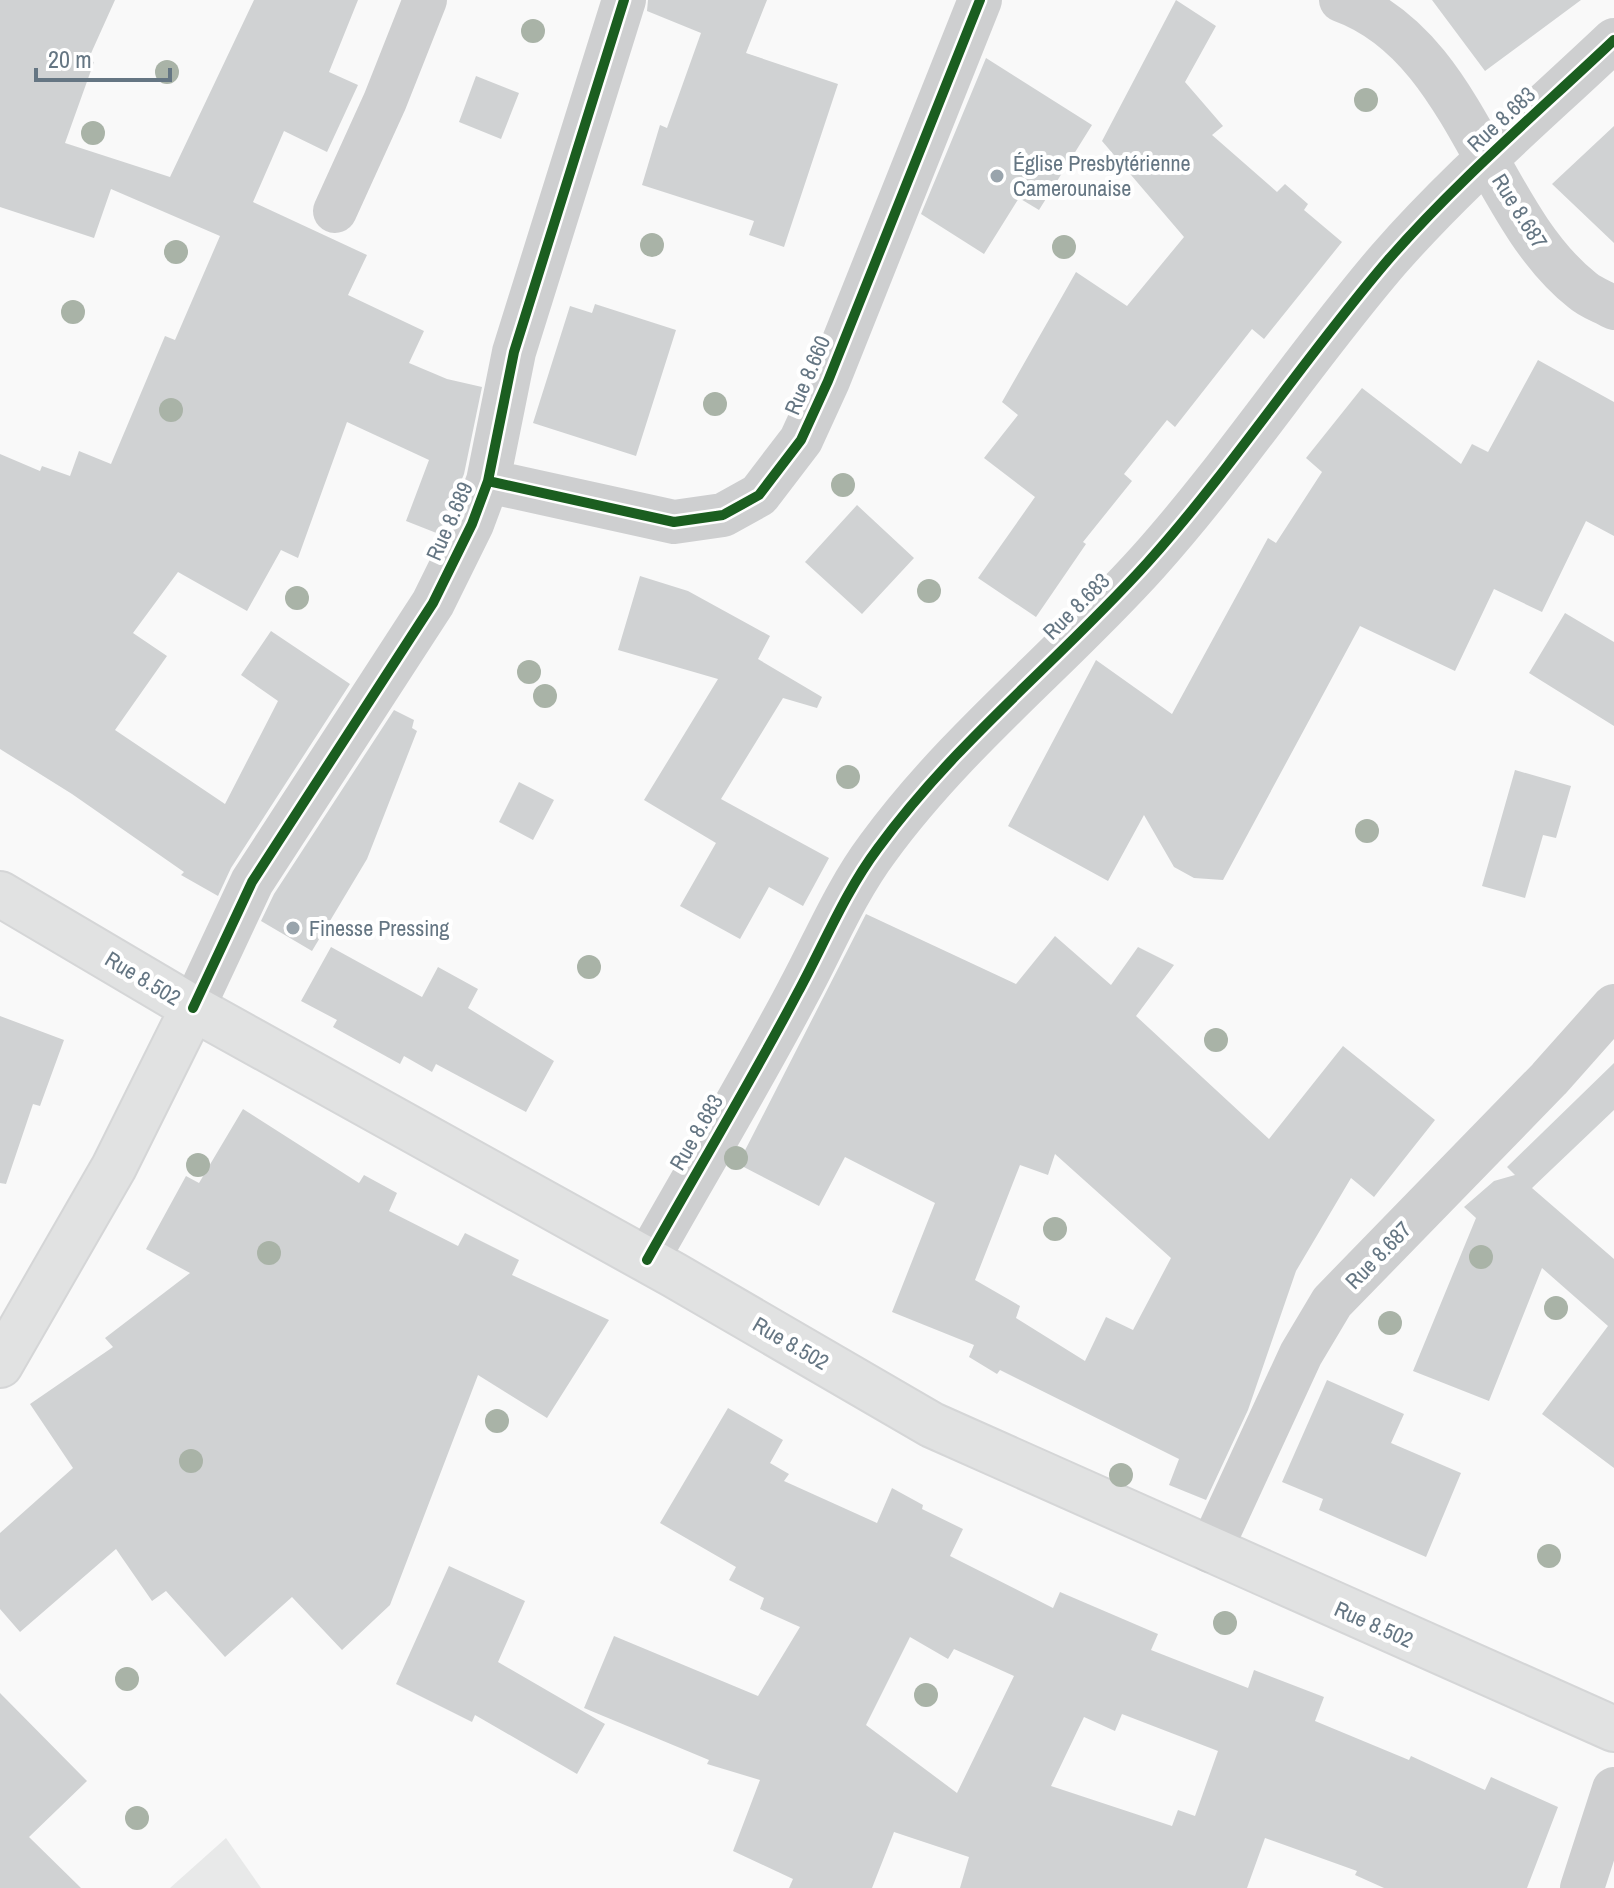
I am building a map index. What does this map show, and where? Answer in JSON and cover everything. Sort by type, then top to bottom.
[{"type":"main road","name":"Rue 8.502","points":[[0,894],[193,1008],[647,1260],[932,1425],[1614,1729]]},
{"type":"main road","points":[[0,1365],[16,1343],[114,1167],[193,1008]]},
{"type":"street","points":[[335,211],[385,101],[425,0]]},
{"type":"street","name":"Rue 8.689","points":[[193,1008],[252,882],[433,603],[488,481],[514,352],[624,0]]},
{"type":"street","name":"Rue 8.660","points":[[488,481],[674,522],[723,515],[759,495],[801,440],[828,381],[980,0]]},
{"type":"street","name":"Rue 8.687","points":[[1341,0],[1392,28],[1456,102],[1517,214],[1544,252],[1583,291],[1614,308]]},
{"type":"street","name":"Rue 8.683","points":[[647,1260],[875,851],[972,736],[1146,564],[1223,474],[1317,347],[1388,260],[1440,203],[1614,40]]},
{"type":"street","name":"Rue 8.687","points":[[1210,1551],[1301,1354],[1332,1302],[1549,1079],[1614,1006]]},
{"type":"street","points":[[1582,1888],[1614,1789]]},
{"type":"shaded area","points":[[226,1838],[261,1888],[170,1888]]},
{"type":"building","points":[[0,0],[115,0],[88,60],[94,62],[65,143],[170,177],[254,0],[358,0],[329,72],[358,85],[327,152],[284,131],[253,202],[367,255],[348,295],[424,331],[409,363],[447,379],[482,387],[464,474],[439,534],[406,521],[429,460],[347,422],[298,558],[281,550],[247,611],[178,572],[133,633],[167,656],[115,730],[225,804],[278,701],[241,675],[271,631],[350,684],[231,868],[218,896],[181,875],[184,872],[72,794],[0,749],[0,454],[40,471],[42,466],[70,476],[79,451],[111,464],[165,336],[175,340],[220,236],[111,189],[94,238],[0,207]]},
{"type":"building","points":[[648,0],[767,0],[746,53],[838,84],[784,247],[749,235],[754,221],[642,185],[660,125],[667,128],[701,33],[647,11]]},
{"type":"building","points":[[1176,0],[1216,26],[1185,82],[1223,126],[1212,135],[1277,192],[1285,184],[1308,204],[1304,210],[1342,242],[1264,339],[1252,329],[1175,427],[1167,420],[1124,474],[1132,481],[1083,542],[1086,544],[1036,617],[978,578],[1035,497],[984,458],[1018,415],[1002,402],[1076,272],[1127,306],[1184,237],[1102,141]]},
{"type":"building","points":[[1432,0],[1581,0],[1485,71]]},
{"type":"building","name":"Église Presbytérienne Camerounaise","points":[[986,58],[1092,125],[1039,210],[1019,198],[984,254],[921,214]]},
{"type":"building","points":[[476,76],[519,93],[501,139],[459,122]]},
{"type":"building","points":[[1614,126],[1614,243],[1552,184]]},
{"type":"building","points":[[595,304],[676,330],[636,456],[533,423],[570,306],[592,313]]},
{"type":"building","points":[[1538,360],[1614,402],[1614,536],[1586,521],[1542,612],[1494,589],[1455,671],[1360,626],[1223,880],[1194,878],[1174,867],[1144,815],[1108,881],[1008,826],[1096,660],[1172,714],[1268,538],[1276,543],[1322,472],[1306,458],[1362,388],[1461,464],[1472,444],[1488,452]]},
{"type":"building","points":[[857,505],[914,558],[862,614],[805,562]]},
{"type":"building","points":[[640,576],[688,591],[770,636],[758,659],[822,697],[817,708],[783,698],[721,799],[829,858],[803,906],[769,887],[740,939],[680,906],[716,843],[644,800],[718,679],[618,650]]},
{"type":"building","points":[[1565,613],[1614,642],[1614,726],[1529,673]]},
{"type":"building","points":[[394,710],[414,720],[412,728],[417,731],[367,859],[312,951],[261,921],[274,894]]},
{"type":"building","points":[[1515,770],[1571,786],[1556,838],[1543,835],[1525,898],[1482,886]]},
{"type":"building","points":[[519,782],[554,800],[533,840],[499,822]]},
{"type":"building","points":[[866,914],[1016,984],[1055,936],[1111,985],[1138,947],[1174,965],[1136,1016],[1269,1139],[1343,1046],[1435,1120],[1374,1197],[1351,1178],[1296,1271],[1248,1410],[1206,1500],[1169,1485],[1179,1459],[1000,1370],[997,1374],[969,1357],[974,1345],[892,1312],[935,1203],[845,1157],[819,1206],[738,1164]],"holes":[[[1055,1154],[1171,1258],[1133,1330],[1106,1317],[1085,1361],[1016,1318],[1020,1306],[975,1280],[1020,1165],[1048,1175]]]},
{"type":"building","points":[[331,947],[422,997],[438,967],[478,989],[468,1008],[554,1061],[526,1112],[436,1064],[432,1072],[404,1056],[400,1064],[333,1027],[337,1020],[301,1001]]},
{"type":"building","points":[[0,1016],[64,1040],[40,1106],[33,1104],[6,1184],[0,1183]]},
{"type":"building","points":[[1614,1063],[1614,1110],[1532,1188],[1614,1259],[1614,1468],[1542,1414],[1608,1326],[1542,1268],[1489,1401],[1413,1371],[1476,1218],[1464,1207],[1494,1181],[1515,1175],[1507,1167]]},
{"type":"building","points":[[243,1109],[359,1183],[364,1175],[397,1193],[389,1211],[458,1246],[465,1233],[519,1260],[512,1275],[609,1320],[547,1418],[478,1375],[390,1605],[342,1650],[292,1597],[225,1657],[166,1591],[152,1601],[116,1549],[20,1632],[0,1609],[0,1533],[73,1468],[30,1404],[113,1347],[105,1338],[190,1273],[146,1249],[186,1176],[199,1183]]},
{"type":"building","points":[[1327,1380],[1404,1414],[1391,1443],[1461,1473],[1426,1557],[1319,1510],[1323,1499],[1282,1482]]},
{"type":"building","points":[[728,1408],[783,1440],[770,1463],[789,1474],[784,1481],[877,1523],[892,1488],[923,1505],[922,1509],[963,1529],[950,1556],[1053,1608],[1060,1592],[1158,1634],[1151,1650],[1248,1688],[1254,1670],[1324,1697],[1315,1721],[1409,1760],[1411,1756],[1485,1790],[1491,1777],[1558,1807],[1527,1888],[1384,1888],[1355,1875],[1357,1871],[1265,1838],[1247,1888],[960,1888],[969,1857],[894,1832],[872,1888],[789,1888],[793,1879],[733,1851],[760,1780],[707,1764],[709,1760],[584,1708],[614,1636],[758,1696],[800,1627],[760,1609],[764,1598],[729,1580],[736,1567],[660,1523]],"holes":[[[910,1637],[948,1659],[954,1649],[1014,1676],[957,1793],[866,1725]],[[1122,1714],[1218,1751],[1195,1816],[1178,1810],[1172,1826],[1051,1786],[1084,1717],[1115,1731]]]},
{"type":"building","points":[[449,1566],[525,1601],[498,1662],[605,1724],[577,1774],[475,1715],[472,1722],[396,1684]]},
{"type":"building","points":[[0,1693],[87,1781],[29,1837],[81,1888],[0,1888]]},
{"type":"cycle path","points":[[193,1008],[252,882],[433,603],[472,524],[488,481],[514,352],[624,0]]},
{"type":"cycle path","points":[[488,481],[674,522],[723,515],[759,495],[801,440],[828,381],[980,0]]},
{"type":"cycle path","points":[[647,1260],[761,1060],[855,882],[908,809],[975,736],[1148,562],[1210,488],[1357,297],[1414,231],[1614,40]]},
{"type":"place","name":"Église Presbytérienne Camerounaise","points":[[997,176]]},
{"type":"place","name":"Finesse Pressing","points":[[293,928]]}]
